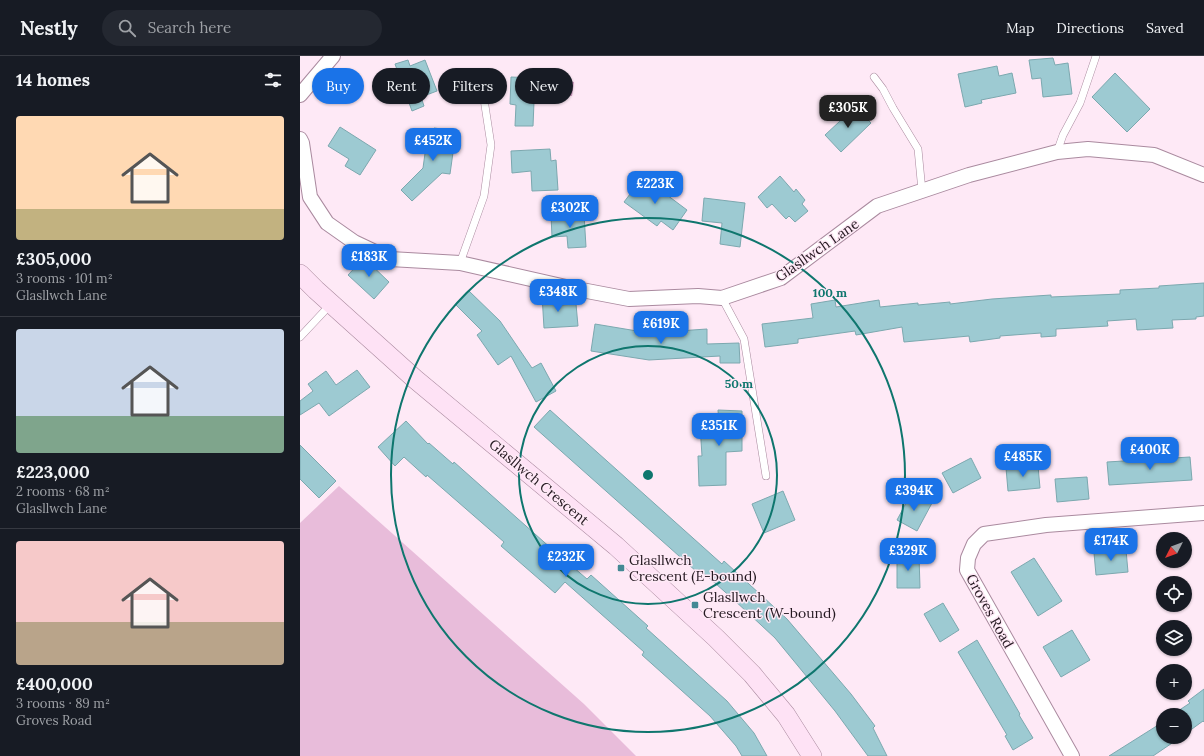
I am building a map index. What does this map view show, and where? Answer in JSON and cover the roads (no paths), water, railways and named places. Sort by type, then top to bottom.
[{"type":"main road","name":"Glasllwch Crescent","points":[[300,274],[331,304],[415,379],[616,546],[716,638],[752,674],[786,715],[812,756]]},
{"type":"street","points":[[300,95],[333,56]]},
{"type":"street","name":"Glasllwch Lane","points":[[300,140],[302,143],[310,197],[327,223],[354,242],[390,259],[460,262],[566,287],[629,299],[698,296],[722,298],[781,278],[877,206],[969,175],[1057,152],[1088,149],[1154,155],[1204,175]]},
{"type":"street","name":"Groves Road","points":[[1072,756],[967,570],[968,558],[974,544],[984,534],[1046,526],[1204,513]]},
{"type":"lane","points":[[1057,152],[1063,135],[1080,103],[1096,56]]},
{"type":"lane","points":[[874,77],[883,88],[893,108],[918,149],[922,191]]},
{"type":"lane","points":[[460,262],[484,196],[491,145],[485,104]]},
{"type":"lane","points":[[722,298],[744,339],[766,476]]},
{"type":"lane","points":[[300,337],[331,304]]},
{"type":"place","name":"Glasllwch Crescent (E-bound)","points":[[621,568]]},
{"type":"place","name":"Glasllwch Crescent (W-bound)","points":[[695,605]]}]
